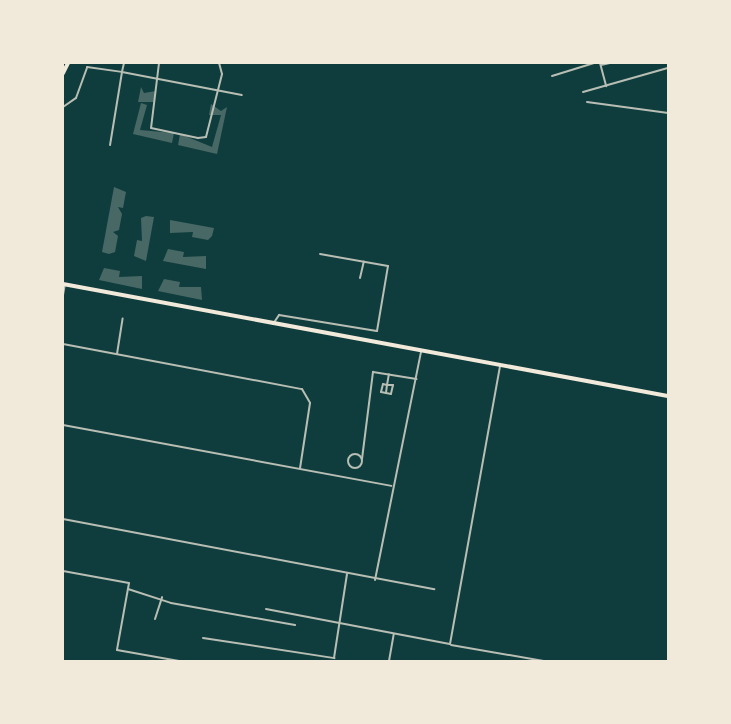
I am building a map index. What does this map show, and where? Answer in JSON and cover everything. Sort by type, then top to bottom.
[{"type":"main road","points":[[63,73],[68,63]]},
{"type":"main road","points":[[64,284],[668,396]]},
{"type":"street","points":[[110,145],[124,63]]},
{"type":"street","points":[[159,63],[151,128],[179,137],[206,137],[218,91],[219,63]]},
{"type":"street","points":[[488,63],[531,63]]},
{"type":"street","points":[[552,76],[594,63]]},
{"type":"street","points":[[606,86],[601,64],[610,63]]},
{"type":"street","points":[[63,107],[76,98],[87,67],[242,95]]},
{"type":"street","points":[[583,92],[668,68]]},
{"type":"street","points":[[587,102],[668,113]]},
{"type":"street","points":[[273,324],[279,315],[377,331],[389,267],[320,254]]},
{"type":"street","points":[[360,278],[364,261]]},
{"type":"street","points":[[63,295],[64,284]]},
{"type":"street","points":[[116,355],[123,318]]},
{"type":"street","points":[[63,344],[302,389],[310,403],[300,468]]},
{"type":"street","points":[[375,580],[391,486],[421,351]]},
{"type":"street","points":[[448,645],[500,366]]},
{"type":"street","points":[[362,459],[353,454],[348,463],[356,468],[362,459],[373,372],[416,379]]},
{"type":"street","points":[[386,393],[381,392],[382,384],[387,385],[389,374]]},
{"type":"street","points":[[63,425],[391,486]]},
{"type":"street","points":[[63,519],[375,580],[434,589]]},
{"type":"street","points":[[63,571],[129,583],[117,650],[179,661]]},
{"type":"street","points":[[334,660],[347,574]]},
{"type":"street","points":[[128,589],[295,625]]},
{"type":"street","points":[[155,619],[162,597]]},
{"type":"street","points":[[266,609],[448,645],[544,661]]},
{"type":"street","points":[[389,661],[394,634]]},
{"type":"street","points":[[203,638],[345,661]]},
{"type":"building","points":[[141,87],[144,93],[156,91],[154,102],[138,102]]},
{"type":"building","points":[[141,103],[147,105],[140,130],[174,133],[172,143],[133,134]]},
{"type":"building","points":[[211,104],[221,111],[227,107],[217,154],[178,145],[180,134],[212,147],[221,115],[209,115]]},
{"type":"building","points":[[114,187],[126,192],[123,208],[118,207],[122,214],[119,230],[113,232],[118,236],[115,252],[109,254],[102,252]]},
{"type":"building","points":[[154,217],[146,261],[134,256],[137,240],[142,241],[141,218]]},
{"type":"building","points":[[170,220],[214,228],[212,236],[208,240],[192,237],[193,232],[170,233]]},
{"type":"building","points":[[168,249],[184,252],[183,257],[206,256],[206,269],[163,261]]},
{"type":"building","points":[[104,268],[120,271],[119,277],[142,276],[142,289],[99,280]]},
{"type":"building","points":[[164,279],[180,282],[179,287],[201,287],[202,300],[158,291]]}]
